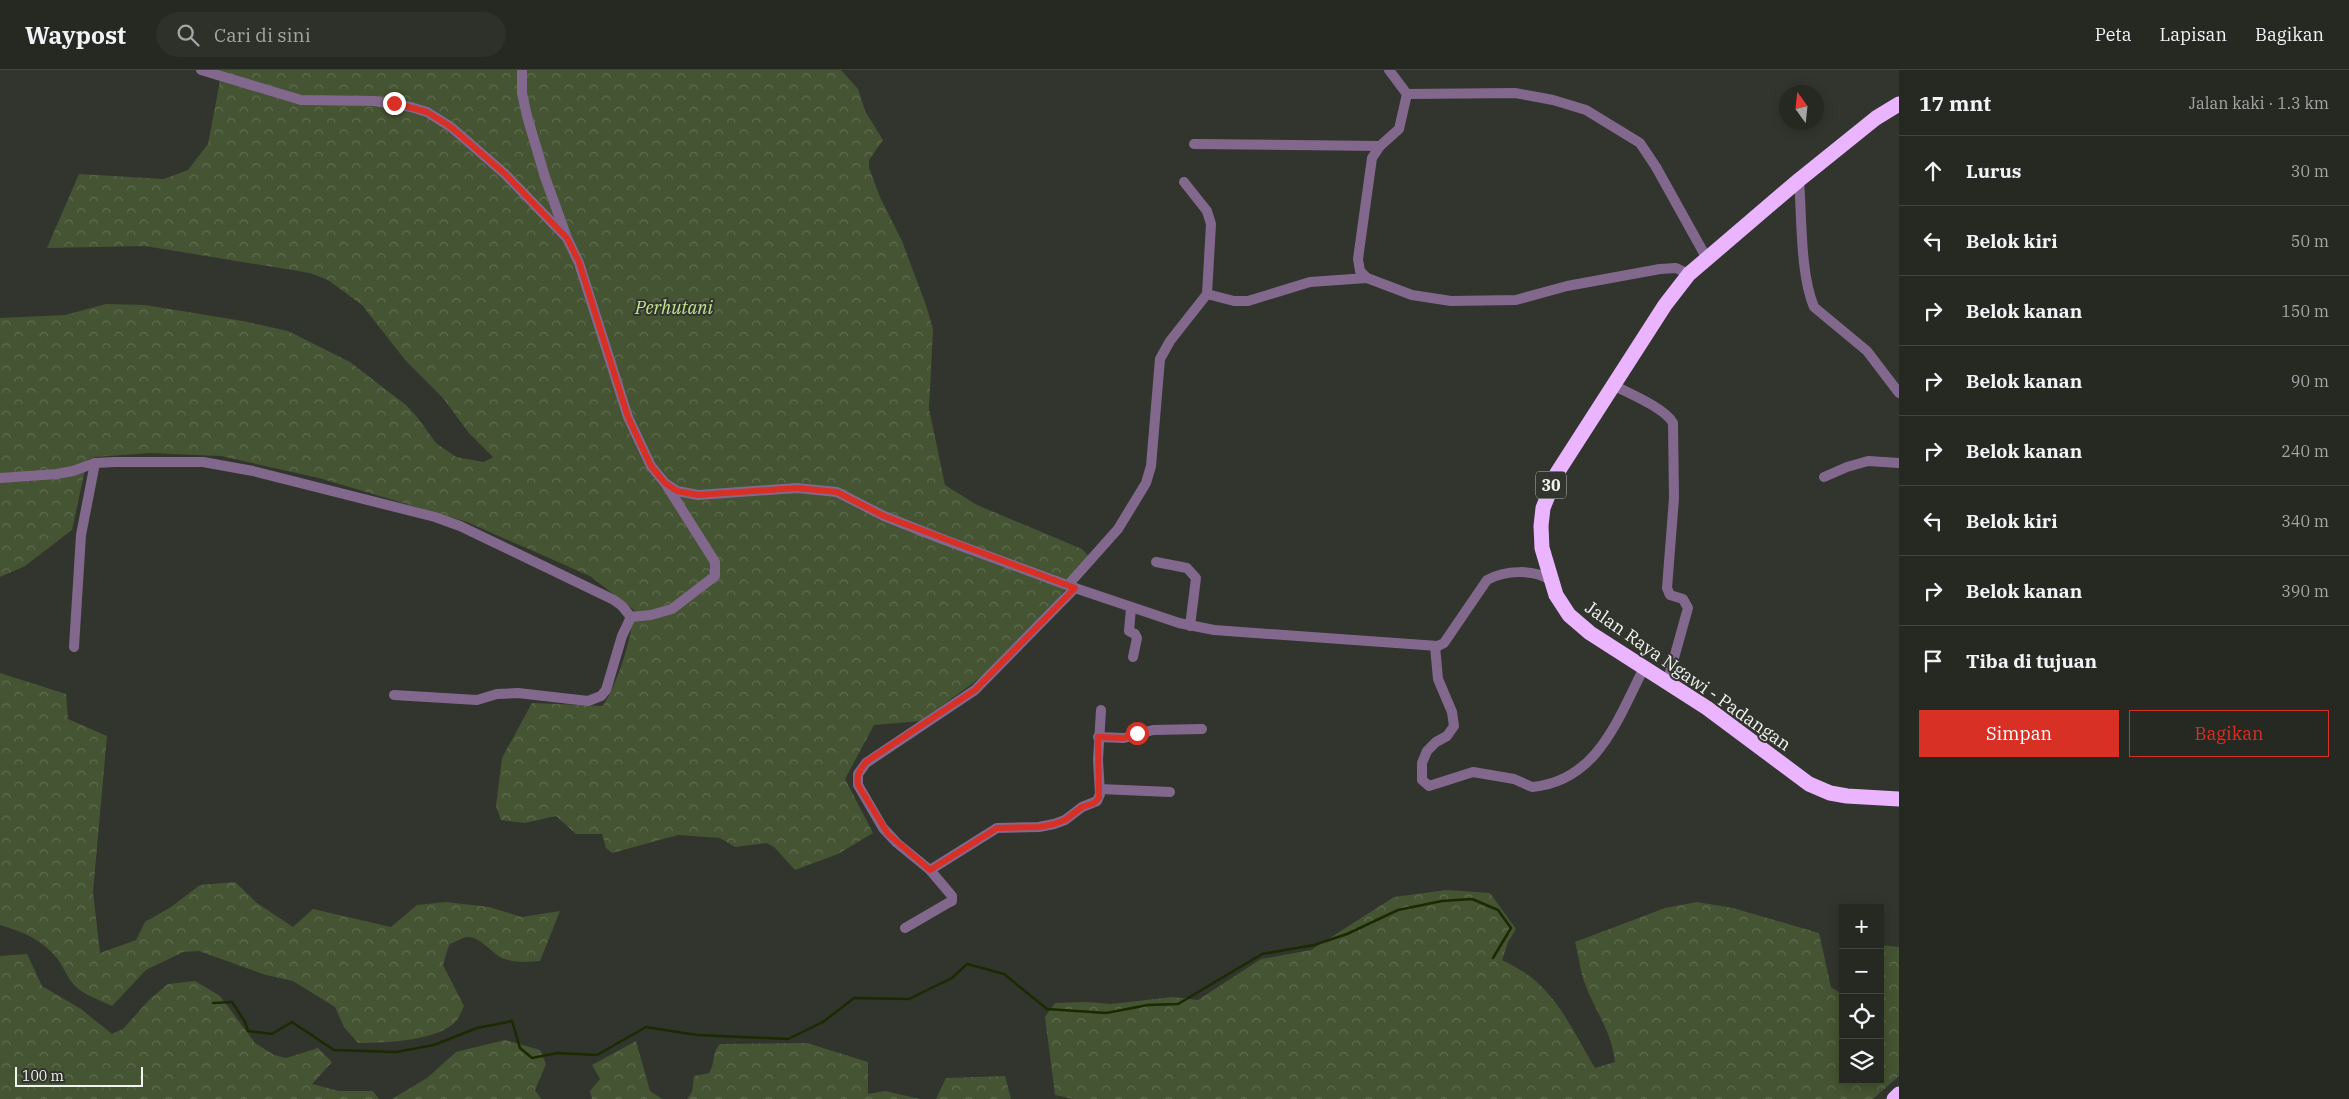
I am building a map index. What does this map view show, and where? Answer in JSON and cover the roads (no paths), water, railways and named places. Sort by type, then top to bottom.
[{"type":"highway","name":"Jalan Raya Ngawi - Padangan","points":[[1899,104],[1876,118],[1799,180],[1706,257],[1689,274],[1665,305],[1557,473],[1549,491],[1541,526],[1542,548],[1550,580],[1562,604],[1579,624],[1736,728],[1800,778],[1814,786],[1830,793],[1855,798],[1899,799]]},
{"type":"highway","points":[[1894,1099],[1899,1094]]},
{"type":"street","points":[[201,70],[216,72],[302,100],[375,101],[411,107],[427,112],[451,127],[505,174],[567,238]]},
{"type":"street","points":[[522,70],[522,93],[545,178],[567,238],[579,262],[628,417],[651,466],[665,483],[715,562],[716,573],[712,580],[672,609],[651,615],[631,617]]},
{"type":"street","points":[[1389,70],[1406,94],[1399,129],[1374,153],[1371,164],[1358,259],[1360,271],[1368,278],[1426,299],[1469,301],[1516,300],[1567,286],[1660,268],[1676,268],[1689,274]]},
{"type":"street","points":[[1406,94],[1515,93],[1553,100],[1586,110],[1640,143],[1656,166],[1706,257]]},
{"type":"street","points":[[1194,144],[1380,146]]},
{"type":"street","points":[[1799,180],[1806,275],[1814,307],[1867,351],[1899,393]]},
{"type":"street","points":[[905,928],[952,901],[952,896],[930,870],[897,843],[883,828],[858,785],[858,774],[866,762],[975,690],[1072,587],[1118,529],[1146,483],[1151,466],[1160,359],[1170,341],[1207,294],[1210,217],[1184,182]]},
{"type":"street","points":[[1207,294],[1234,301],[1248,301],[1310,282],[1368,278]]},
{"type":"street","points":[[1613,385],[1660,411],[1670,418],[1672,423],[1674,498],[1667,588],[1670,595],[1683,600],[1688,608],[1667,683]]},
{"type":"street","points":[[1824,477],[1847,467],[1868,461],[1899,463]]},
{"type":"street","points":[[0,478],[56,474],[73,471],[95,463],[203,462],[253,471],[409,509],[460,526],[614,600],[631,617]]},
{"type":"street","points":[[74,646],[81,535],[95,463]]},
{"type":"street","points":[[665,483],[677,491],[698,495],[797,488],[837,492],[884,516],[1072,587],[1190,626],[1222,631],[1435,646],[1444,643],[1487,580],[1497,576],[1526,572],[1541,575],[1550,580]]},
{"type":"street","points":[[1156,562],[1187,568],[1196,578],[1190,626]]},
{"type":"street","points":[[1132,608],[1129,631],[1135,634],[1137,638],[1132,657]]},
{"type":"street","points":[[394,695],[477,700],[497,694],[518,693],[588,701],[596,700],[606,690],[622,636],[631,617]]},
{"type":"street","points":[[1435,646],[1438,679],[1454,720],[1452,731],[1427,751],[1422,763],[1422,780],[1429,786],[1473,772],[1514,779],[1532,787],[1569,774],[1588,763],[1601,749],[1644,668]]},
{"type":"street","points":[[930,870],[997,828],[1039,827],[1059,822],[1082,807],[1097,801],[1100,789],[1098,737],[1101,710]]},
{"type":"street","points":[[1098,737],[1124,738],[1152,730],[1202,729]]},
{"type":"street","points":[[1100,789],[1170,792]]},
{"type":"waterway","points":[[213,1003],[232,1002],[245,1022],[248,1031],[272,1034],[292,1022],[334,1050],[396,1052],[434,1045],[477,1028],[512,1021],[520,1048],[532,1058],[557,1053],[597,1055],[646,1027],[697,1035],[788,1039],[823,1022],[854,998],[909,999],[952,978],[967,964],[1004,974],[1047,1009],[1106,1013],[1148,1005],[1178,1004],[1262,954],[1314,945],[1347,934],[1398,910],[1442,901],[1472,899],[1498,910],[1511,928],[1493,958]]},
{"type":"park label","name":"Perhutani","points":[[674,308]]}]
